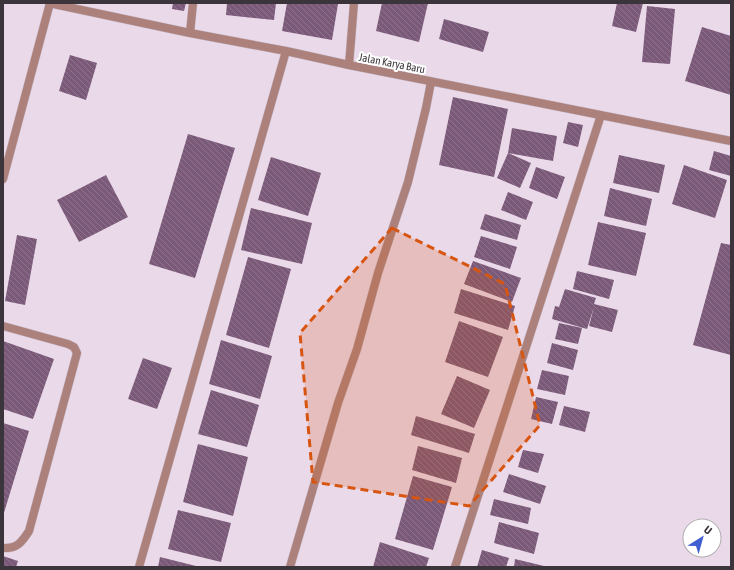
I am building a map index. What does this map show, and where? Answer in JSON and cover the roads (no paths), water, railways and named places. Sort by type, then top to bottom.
[{"type":"street","points":[[3,179],[49,3]]},
{"type":"street","name":"Jalan Karya Baru","points":[[49,3],[431,82],[731,141]]},
{"type":"street","points":[[190,33],[194,3]]},
{"type":"street","points":[[348,65],[354,3]]},
{"type":"street","points":[[139,567],[286,51]]},
{"type":"street","points":[[290,567],[338,403],[357,348],[378,273],[408,182],[431,82]]},
{"type":"street","points":[[455,567],[601,116]]},
{"type":"street","points":[[3,326],[68,344],[74,347],[77,353],[29,532],[23,542],[14,548],[3,548]]}]
